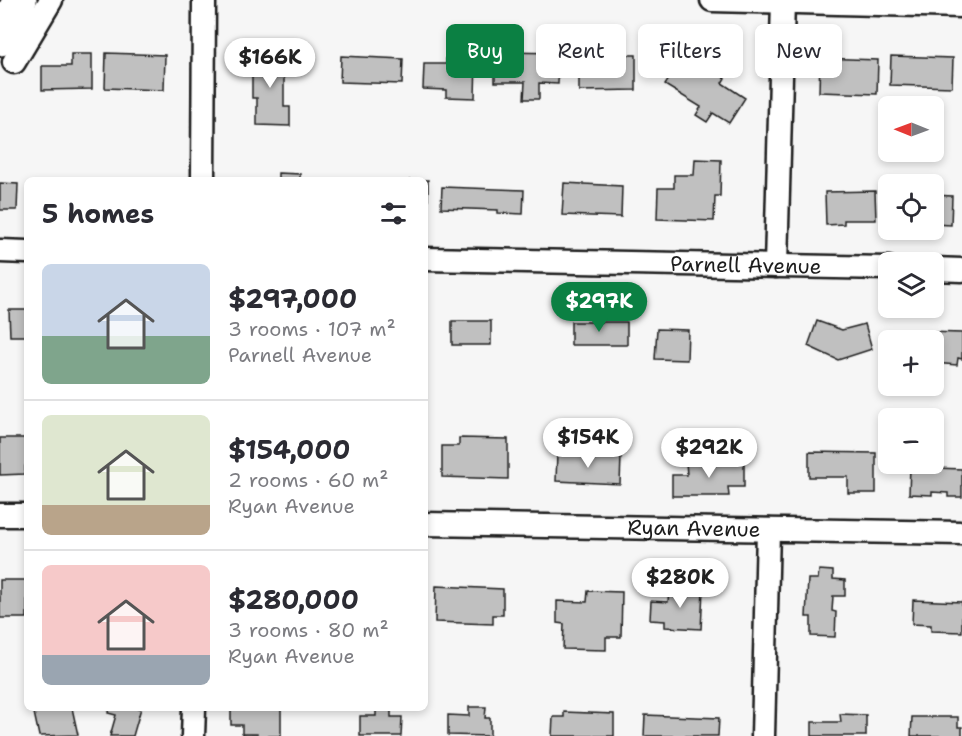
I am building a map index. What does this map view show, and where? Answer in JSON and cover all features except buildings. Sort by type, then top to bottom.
[{"type":"highway","points":[[7,51],[20,0]]},
{"type":"street","points":[[7,51],[51,0]]},
{"type":"street","points":[[203,177],[204,0]]},
{"type":"street","points":[[712,0],[962,6]]},
{"type":"street","points":[[776,266],[783,1]]},
{"type":"street","points":[[0,251],[24,252]]},
{"type":"street","name":"Parnell Avenue","points":[[428,260],[878,268]]},
{"type":"street","points":[[944,269],[962,270]]},
{"type":"street","points":[[0,515],[24,515]]},
{"type":"street","name":"Ryan Avenue","points":[[428,524],[962,533]]},
{"type":"street","points":[[764,736],[768,530]]},
{"type":"street","points":[[193,736],[194,711]]}]
